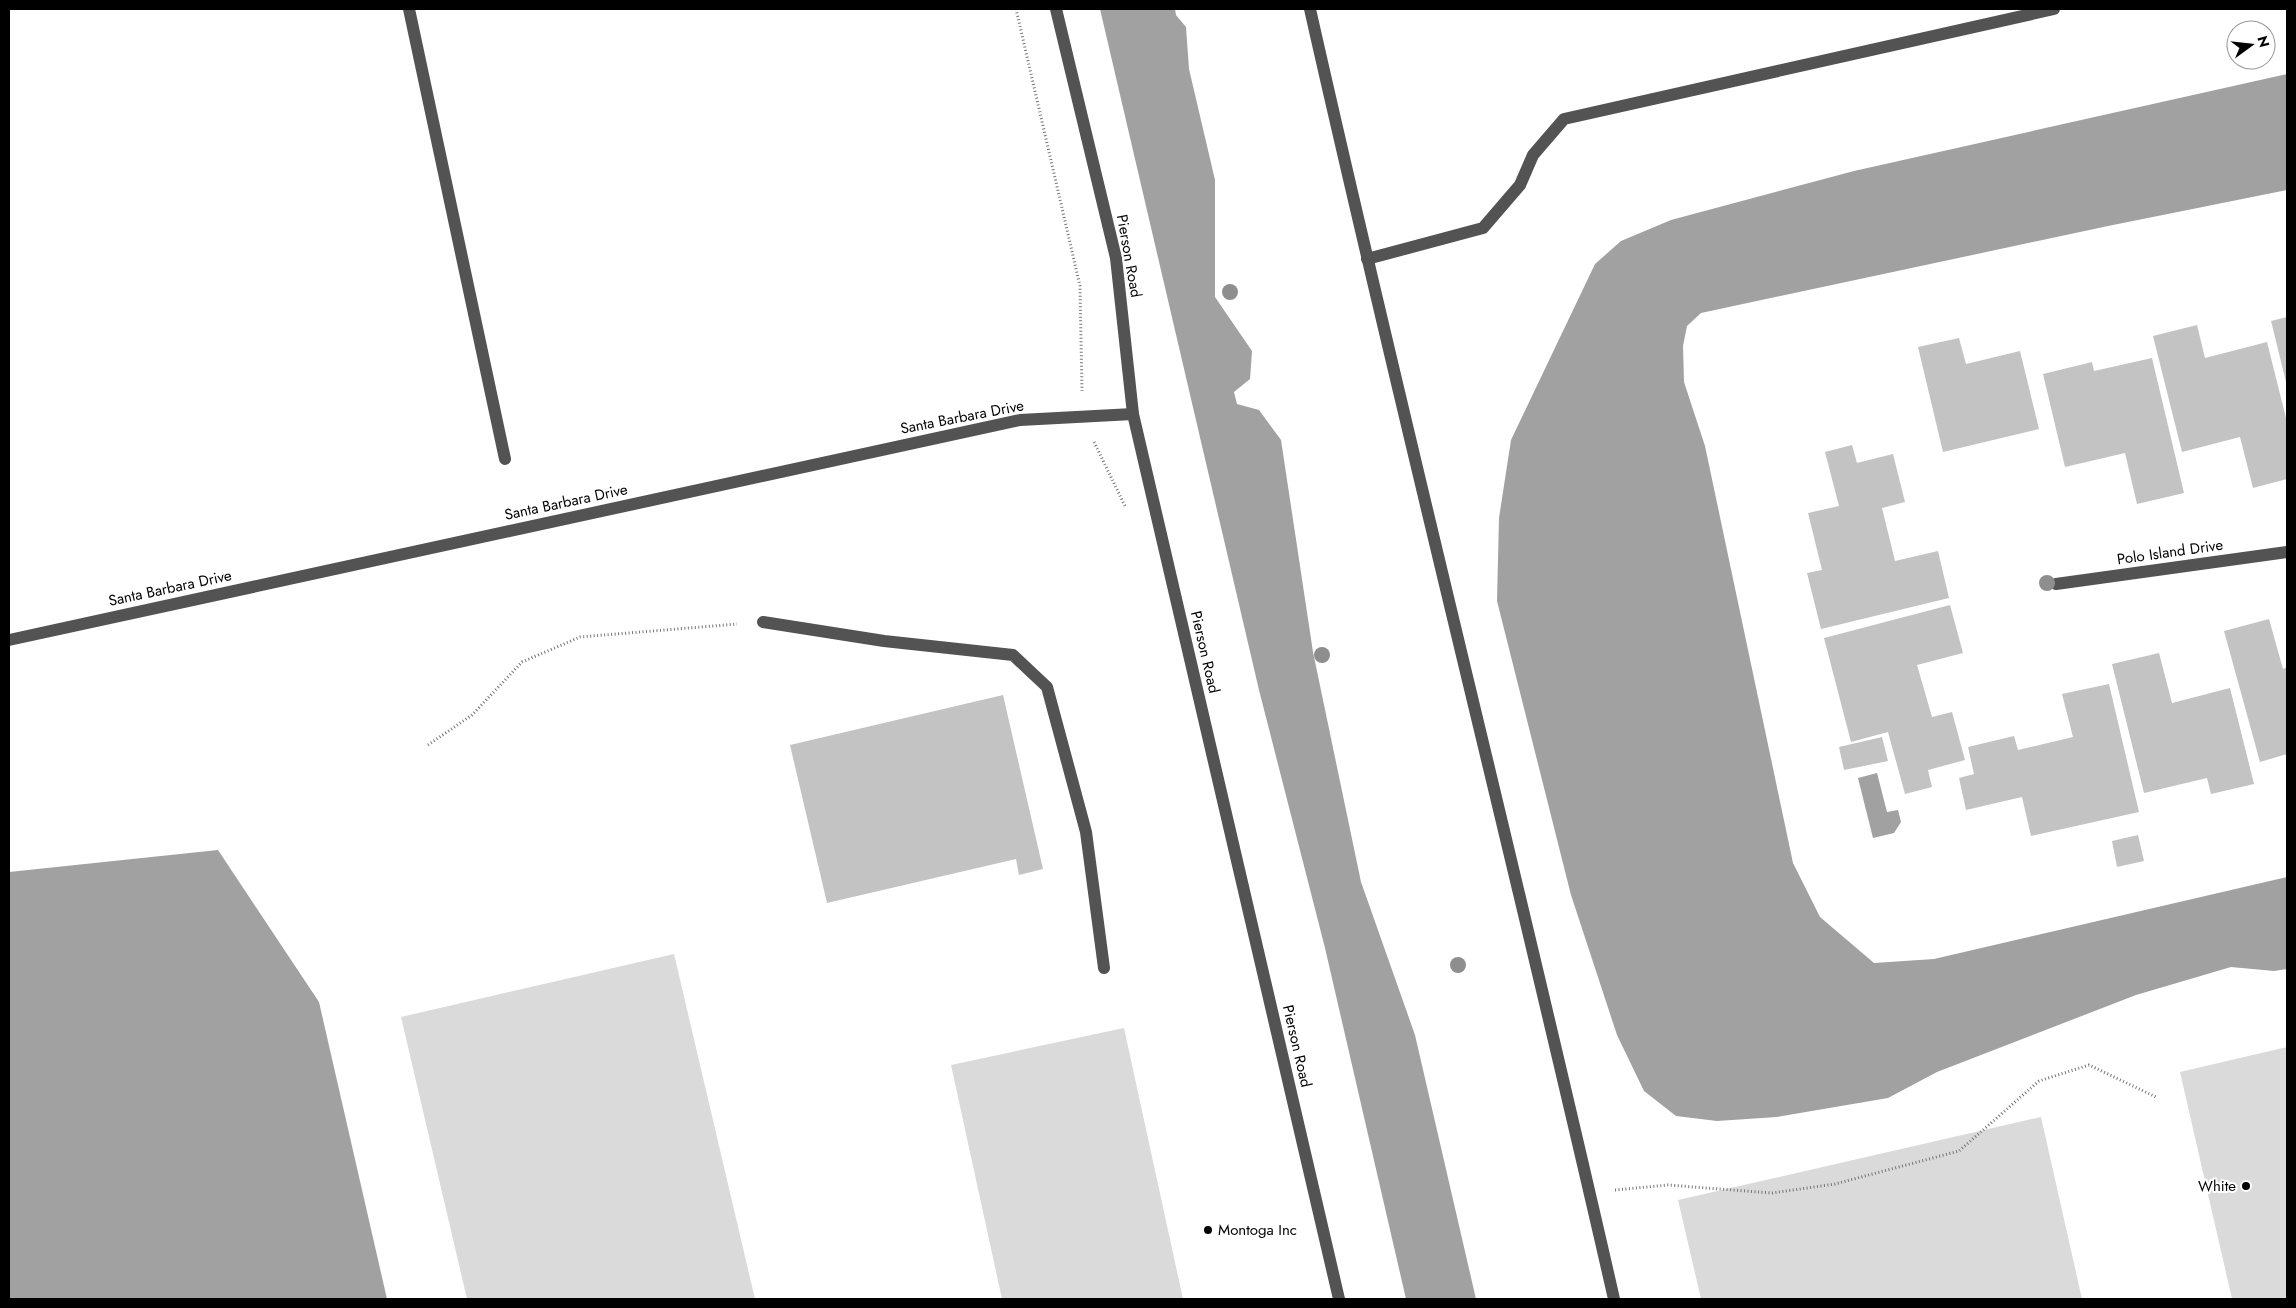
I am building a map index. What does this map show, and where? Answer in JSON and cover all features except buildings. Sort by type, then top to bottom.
[{"type":"street","points":[[409,9],[505,458]]},
{"type":"street","name":"Pierson Road","points":[[1056,9],[1116,258],[1133,414],[1338,1299]]},
{"type":"street","points":[[1310,9],[1367,259],[1614,1299]]},
{"type":"street","points":[[1367,259],[1483,228],[1520,185],[1533,155],[1564,119],[2054,9]]},
{"type":"street","name":"Santa Barbara Drive","points":[[9,640],[1020,420],[1133,414]]},
{"type":"street","name":"Polo Island Drive","points":[[2056,584],[2287,552]]},
{"type":"street","points":[[763,622],[884,641],[1012,655],[1047,687],[1086,832],[1104,968]]},
{"type":"path","points":[[428,745],[472,715],[522,662],[580,637],[763,622]]},
{"type":"path","points":[[1590,1193],[1668,1185],[1772,1192],[1835,1184],[1959,1151],[2039,1080],[2088,1065],[2156,1097]]},
{"type":"shaded area","points":[[1100,9],[1175,9],[1176,15],[1186,27],[1189,69],[1215,180],[1215,297],[1252,351],[1250,379],[1234,392],[1237,404],[1259,410],[1281,440],[1313,652],[1361,882],[1415,1035],[1476,1299],[1406,1299],[1325,948],[1259,690]]},
{"type":"shaded area","points":[[2287,74],[2287,190],[2108,226],[1701,313],[1687,326],[1683,346],[1684,382],[1705,446],[1793,863],[1820,917],[1874,963],[1934,959],[2287,877],[2287,969],[2274,971],[2231,967],[2136,995],[1937,1072],[1888,1098],[1777,1117],[1717,1121],[1676,1116],[1644,1091],[1617,1035],[1571,895],[1497,601],[1499,518],[1511,440],[1595,264],[1621,241],[1671,220],[1854,171]]},
{"type":"shaded area","points":[[1877,773],[1887,812],[1898,810],[1901,822],[1894,833],[1873,838],[1858,778]]},
{"type":"shaded area","points":[[218,850],[319,1002],[387,1299],[9,1299],[9,872]]},
{"type":"shaded area","points":[[674,954],[755,1299],[467,1299],[401,1017]]},
{"type":"shaded area","points":[[1124,1028],[1183,1299],[1002,1299],[951,1065]]},
{"type":"shaded area","name":"White","points":[[2287,1047],[2287,1299],[2232,1299],[2180,1072]]},
{"type":"shaded area","points":[[2041,1117],[2082,1299],[1701,1299],[1678,1200]]},
{"type":"place","name":"White","points":[[2246,1186]]},
{"type":"place","name":"Montoga Inc","points":[[1208,1230]]}]
